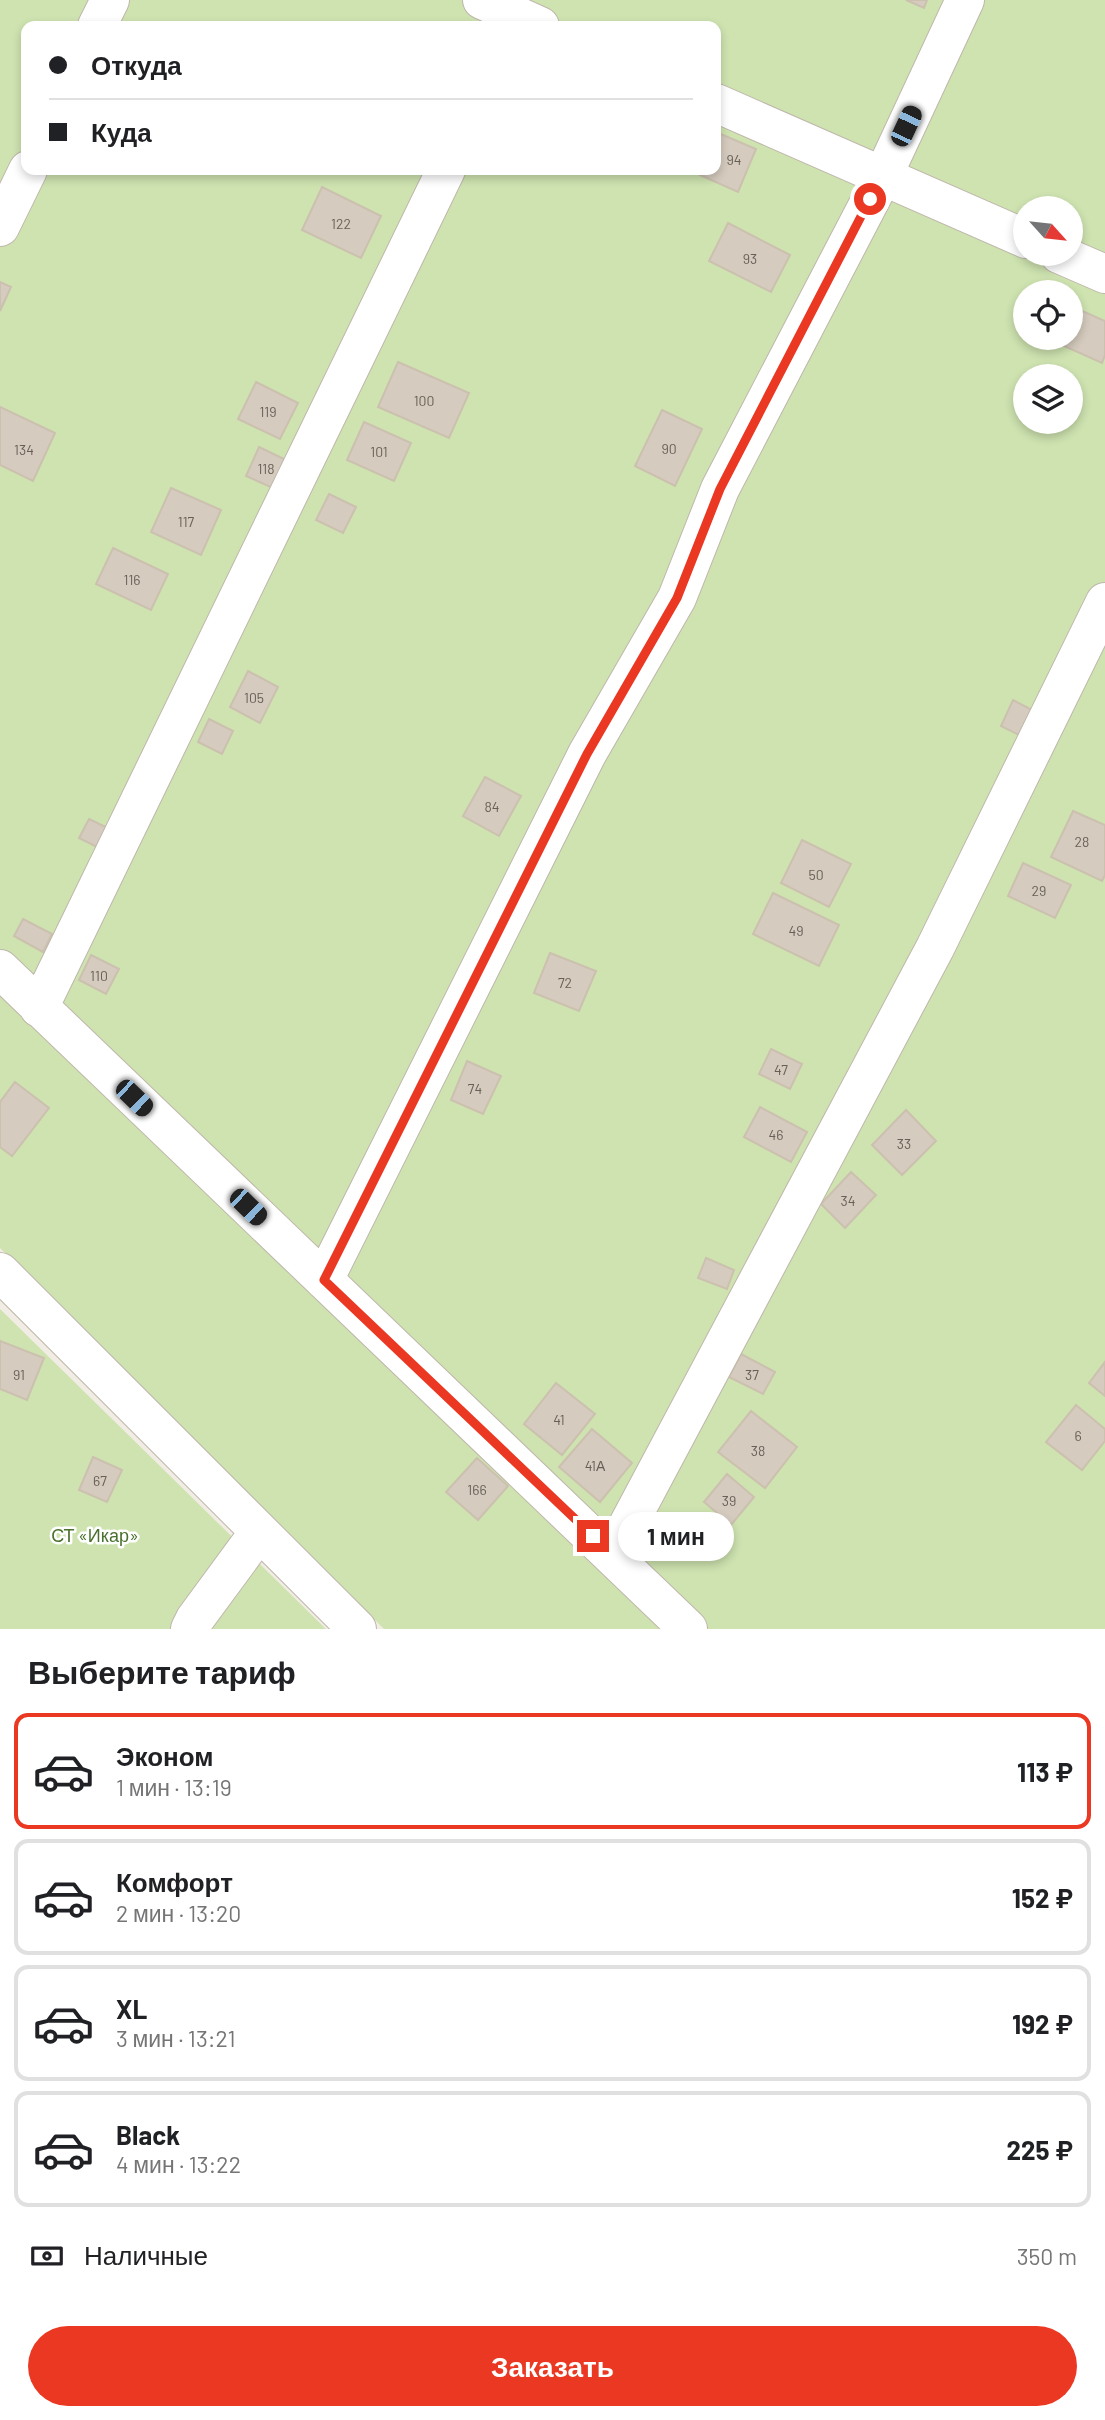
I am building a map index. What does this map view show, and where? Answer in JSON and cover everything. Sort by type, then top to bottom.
[{"type":"lane","points":[[100,21],[110,0]]},
{"type":"lane","points":[[482,0],[525,18]]},
{"type":"lane","points":[[324,1280],[587,754],[677,598],[720,489],[883,176],[965,0]]},
{"type":"lane","points":[[721,105],[1013,233]]},
{"type":"lane","points":[[0,227],[26,175]]},
{"type":"lane","points":[[39,1008],[444,175]]},
{"type":"lane","points":[[1083,264],[1105,274]]},
{"type":"lane","points":[[612,1555],[935,948],[1105,602]]},
{"type":"lane","points":[[0,969],[688,1629]]},
{"type":"lane","points":[[0,1272],[357,1629]]},
{"type":"lane","points":[[190,1629],[259,1532]]},
{"type":"green space","points":[[0,0],[1105,0],[1105,1629],[384,1629],[0,1248]]},
{"type":"green space","name":"СТ «Икар»","points":[[0,1309],[326,1629],[0,1629]]},
{"type":"building","points":[[906,0],[927,0],[924,8]]},
{"type":"building","points":[[721,134],[756,149],[738,192],[700,175],[721,175]]},
{"type":"building","points":[[322,187],[381,216],[361,258],[302,230]]},
{"type":"building","points":[[728,223],[790,255],[771,292],[709,261]]},
{"type":"building","points":[[0,282],[11,287],[0,311]]},
{"type":"building","points":[[1083,311],[1105,321],[1105,355],[1102,363],[1073,350],[1083,350]]},
{"type":"building","points":[[398,362],[469,393],[449,438],[378,407]]},
{"type":"building","points":[[256,382],[298,403],[280,439],[238,419]]},
{"type":"building","points":[[0,407],[55,433],[33,481],[0,465]]},
{"type":"building","points":[[662,410],[702,429],[675,486],[635,466]]},
{"type":"building","points":[[364,422],[411,443],[394,481],[347,460]]},
{"type":"building","points":[[259,447],[286,460],[273,488],[246,476]]},
{"type":"building","points":[[171,488],[221,510],[201,555],[151,532]]},
{"type":"building","points":[[329,494],[356,507],[343,533],[316,520]]},
{"type":"building","points":[[113,548],[168,574],[151,610],[96,584]]},
{"type":"building","points":[[248,671],[278,687],[260,723],[230,707]]},
{"type":"building","points":[[1013,700],[1034,711],[1021,736],[1001,726]]},
{"type":"building","points":[[209,719],[233,731],[222,754],[198,742]]},
{"type":"building","points":[[485,777],[521,796],[499,836],[463,816]]},
{"type":"building","points":[[1073,811],[1105,825],[1105,875],[1102,881],[1051,857]]},
{"type":"building","points":[[89,819],[112,830],[103,850],[79,838]]},
{"type":"building","points":[[802,840],[851,864],[829,907],[781,883]]},
{"type":"building","points":[[1023,863],[1071,885],[1055,918],[1008,896]]},
{"type":"building","points":[[773,893],[839,925],[819,966],[753,934]]},
{"type":"building","points":[[23,919],[52,934],[43,952],[14,936]]},
{"type":"building","points":[[550,953],[596,971],[579,1011],[534,993]]},
{"type":"building","points":[[91,955],[119,969],[106,994],[79,980]]},
{"type":"building","points":[[771,1049],[802,1064],[790,1089],[759,1074]]},
{"type":"building","points":[[467,1061],[501,1076],[483,1114],[451,1100]]},
{"type":"building","points":[[15,1082],[49,1108],[12,1156],[0,1147],[0,1102]]},
{"type":"building","points":[[760,1107],[807,1132],[791,1162],[744,1137]]},
{"type":"building","points":[[906,1110],[936,1141],[902,1175],[872,1145]]},
{"type":"building","points":[[851,1172],[876,1195],[845,1228],[821,1204]]},
{"type":"building","points":[[706,1258],[734,1270],[727,1289],[698,1278]]},
{"type":"building","points":[[0,1341],[44,1358],[27,1400],[0,1389]]},
{"type":"building","points":[[741,1354],[775,1372],[763,1394],[729,1377]]},
{"type":"building","points":[[1105,1362],[1105,1396],[1089,1383]]},
{"type":"building","points":[[556,1383],[595,1414],[562,1455],[524,1424]]},
{"type":"building","points":[[1076,1405],[1105,1429],[1105,1441],[1082,1470],[1046,1442]]},
{"type":"building","points":[[751,1411],[797,1447],[765,1488],[718,1452]]},
{"type":"building","points":[[592,1429],[632,1463],[600,1502],[559,1467]]},
{"type":"building","points":[[93,1457],[122,1470],[107,1502],[79,1490]]},
{"type":"building","points":[[477,1458],[508,1486],[478,1520],[446,1492]]},
{"type":"building","points":[[727,1474],[754,1497],[731,1525],[704,1502]]},
{"type":"route","points":[[593,1536],[324,1280],[587,754],[677,598],[720,489],[870,199]]}]
